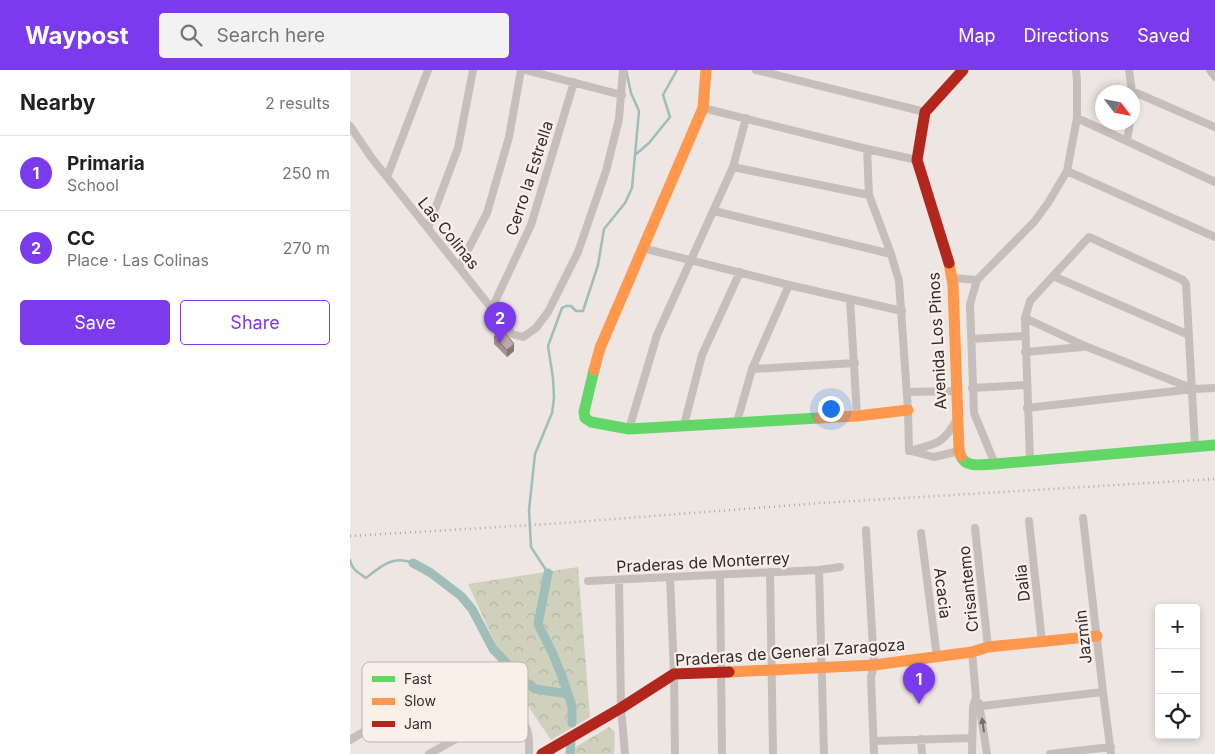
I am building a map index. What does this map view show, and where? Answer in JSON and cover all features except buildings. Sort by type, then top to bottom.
[{"type":"street","points":[[387,177],[428,70]]},
{"type":"street","points":[[428,228],[458,148],[473,70]]},
{"type":"street","points":[[459,267],[487,212],[509,137],[523,70],[622,95],[623,70]]},
{"type":"street","points":[[706,70],[703,108],[600,348],[584,412],[585,418],[591,422],[629,429],[857,416],[908,410]]},
{"type":"street","points":[[756,70],[925,112],[963,70]]},
{"type":"street","name":"Avenida Los Pinos","points":[[995,464],[974,413],[970,304],[977,280],[1034,222],[1067,171],[1077,118],[1078,81],[1076,70]]},
{"type":"street","points":[[1129,70],[1131,85]]},
{"type":"street","points":[[1210,70],[1215,77]]},
{"type":"street","name":"Cerro la Estrella","points":[[492,308],[531,224],[574,82]]},
{"type":"street","name":"Las Colinas","points":[[350,126],[387,177],[512,334],[523,337],[536,328],[548,312],[578,252],[606,172],[619,119],[622,95]]},
{"type":"street","points":[[1140,95],[1215,127]]},
{"type":"street","points":[[703,108],[917,160]]},
{"type":"street","name":"Avenida Los Pinos","points":[[925,112],[917,160],[952,278],[960,451]]},
{"type":"street","points":[[629,429],[657,335],[733,167],[746,118]]},
{"type":"street","points":[[1077,118],[1215,182]]},
{"type":"street","points":[[1127,141],[1129,130]]},
{"type":"street","points":[[867,149],[869,194],[891,254],[898,281],[902,311],[909,451]]},
{"type":"street","points":[[733,167],[869,194]]},
{"type":"street","points":[[1067,171],[1215,237]]},
{"type":"street","points":[[714,211],[891,254]]},
{"type":"street","points":[[1030,460],[1024,318],[1030,301],[1089,237],[1183,280],[1186,284],[1196,446]]},
{"type":"street","points":[[642,248],[902,311]]},
{"type":"street","points":[[684,425],[702,355],[740,272]]},
{"type":"street","points":[[1053,276],[1189,335]]},
{"type":"street","points":[[952,278],[977,280]]},
{"type":"street","points":[[737,422],[752,369],[789,285]]},
{"type":"street","points":[[850,299],[857,416]]},
{"type":"street","points":[[1024,318],[1085,346],[1193,389]]},
{"type":"street","points":[[971,338],[1024,336]]},
{"type":"street","points":[[1025,352],[1085,346]]},
{"type":"street","points":[[752,369],[854,364]]},
{"type":"street","points":[[972,388],[1026,385]]},
{"type":"street","points":[[1027,408],[1215,388]]},
{"type":"street","points":[[907,392],[956,391]]},
{"type":"street","points":[[909,451],[936,443],[949,434],[958,418]]},
{"type":"street","points":[[909,451],[934,458],[960,451],[962,461],[970,465],[1215,445]]},
{"type":"street","name":"Jazmín","points":[[1083,518],[1102,692],[1111,750]]},
{"type":"street","name":"Dalia","points":[[1029,521],[1042,642]]},
{"type":"street","name":"Crisantemo","points":[[975,528],[988,647]]},
{"type":"street","points":[[866,530],[874,664],[871,677],[874,754]]},
{"type":"street","name":"Acacia","points":[[921,533],[937,657]]},
{"type":"street","name":"Praderas de Monterrey","points":[[588,581],[819,570],[840,567]]},
{"type":"street","points":[[819,570],[824,754]]},
{"type":"street","points":[[770,572],[773,754]]},
{"type":"street","points":[[720,575],[722,754]]},
{"type":"street","points":[[670,577],[675,754]]},
{"type":"street","points":[[619,580],[621,708],[625,754]]},
{"type":"street","name":"Praderas de General Zaragoza","points":[[542,754],[590,727],[674,674],[874,664],[972,652],[988,647],[1096,636]]},
{"type":"street","points":[[972,652],[977,707],[987,754]]},
{"type":"street","points":[[977,707],[1102,692]]},
{"type":"street","points":[[972,754],[971,738],[977,707]]},
{"type":"street","points":[[350,740],[362,733]]},
{"type":"street","points":[[874,741],[971,738]]},
{"type":"street","points":[[922,739],[922,754]]},
{"type":"street","points":[[429,754],[450,742]]},
{"type":"street","points":[[1050,754],[1111,750]]},
{"type":"green space","points":[[578,567],[590,717],[551,740],[528,706],[528,662],[504,662],[468,584]]},
{"type":"green space","points":[[609,727],[615,732],[614,754],[564,754]]},
{"type":"waterway","points":[[548,573],[531,547],[529,510],[535,454],[552,413],[554,398],[548,346],[562,308],[571,306],[576,311],[583,311],[598,265],[604,229],[625,203],[632,188],[639,111],[631,93],[626,70]]},
{"type":"waterway","points":[[635,155],[649,143],[670,117],[663,95],[677,70]]},
{"type":"waterway","points":[[350,560],[354,568],[366,578],[382,566],[393,561],[399,560],[413,563]]},
{"type":"waterway","points":[[413,563],[431,573],[461,596],[472,609],[493,649],[506,662]]},
{"type":"waterway","points":[[548,573],[538,624],[563,679],[572,706],[572,723]]},
{"type":"waterway","points":[[528,684],[535,689],[568,694]]},
{"type":"waterway","points":[[570,754],[571,742]]},
{"type":"railway","points":[[350,536],[549,524],[821,503],[1215,479]]},
{"type":"traffic: fast","points":[[594,370],[584,412],[585,418],[591,422],[629,429],[819,418]]},
{"type":"traffic: fast","points":[[961,456],[967,463],[981,465],[1215,445]]},
{"type":"traffic: slow","points":[[594,370],[600,348],[703,108],[706,70]]},
{"type":"traffic: slow","points":[[949,263],[953,285],[959,451],[961,456]]},
{"type":"traffic: slow","points":[[819,418],[908,410]]},
{"type":"traffic: slow","points":[[729,672],[874,665],[972,652],[988,647],[1097,636]]},
{"type":"traffic: jam","points":[[949,263],[917,160],[925,112],[963,70]]},
{"type":"traffic: jam","points":[[542,754],[621,708],[674,674],[729,672]]},
{"type":"place","name":"CC","points":[[500,343]]},
{"type":"place","name":"Primaria","points":[[919,704]]}]
